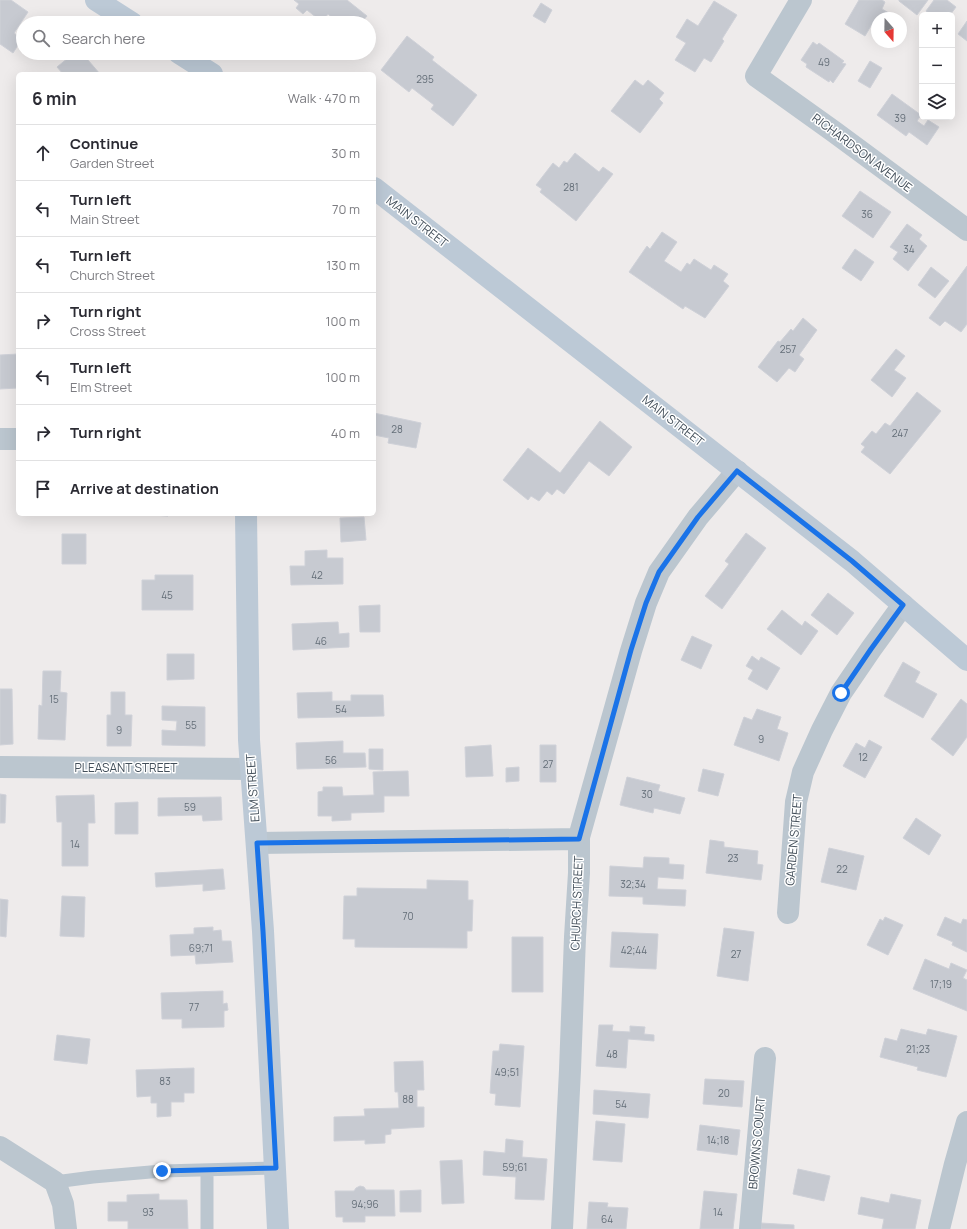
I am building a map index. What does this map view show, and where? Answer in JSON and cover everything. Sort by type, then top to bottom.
[{"type":"main road","points":[[105,3],[123,16]]},
{"type":"main road","points":[[190,60],[209,72]]},
{"type":"main road","name":"MAIN STREET","points":[[376,190],[852,561],[967,660]]},
{"type":"main road","name":"ELM STREET","points":[[246,516],[249,726],[263,931],[278,1229]]},
{"type":"street","name":"RICHARDSON AVENUE","points":[[801,0],[756,76],[967,230]]},
{"type":"street","points":[[0,439],[16,439]]},
{"type":"street","name":"CHURCH STREET","points":[[562,1229],[579,872],[579,839],[631,650],[646,603],[659,572],[698,517],[737,471]]},
{"type":"street","name":"GARDEN STREET","points":[[788,913],[796,802],[803,772],[841,693],[903,605]]},
{"type":"street","name":"PLEASANT STREET","points":[[0,767],[251,769]]},
{"type":"street","points":[[257,843],[579,839]]},
{"type":"street","name":"BROWNS COURT","points":[[750,1229],[765,1058]]},
{"type":"street","points":[[939,1229],[967,1122]]},
{"type":"street","points":[[0,1147],[55,1182],[63,1204],[66,1229]]},
{"type":"lane","points":[[55,1182],[162,1171],[276,1168]]},
{"type":"lane","points":[[207,1170],[207,1229]]},
{"type":"building","points":[[0,0],[11,0],[28,12],[25,16],[16,16],[16,30],[14,33],[16,34],[16,48],[13,53],[0,44]]},
{"type":"building","points":[[294,0],[347,0],[367,16],[330,16],[328,14],[326,16],[314,16],[307,10],[303,14],[296,8],[299,4]]},
{"type":"building","points":[[859,0],[882,0],[885,2],[882,9],[887,12],[871,12],[871,26],[865,36],[845,24]]},
{"type":"building","points":[[899,0],[928,0],[917,15]]},
{"type":"building","points":[[934,0],[947,0],[956,7],[952,12],[926,11]]},
{"type":"building","points":[[714,1],[737,15],[722,39],[724,41],[711,62],[704,58],[695,72],[675,60],[686,43],[676,37],[687,19],[698,26]]},
{"type":"building","points":[[541,3],[552,10],[545,23],[533,16]]},
{"type":"building","points":[[967,21],[967,41],[958,34]]},
{"type":"building","points":[[407,36],[434,57],[432,60],[477,95],[453,126],[431,109],[434,105],[412,88],[409,92],[381,70]]},
{"type":"building","points":[[813,42],[817,45],[819,43],[844,61],[842,63],[846,64],[833,83],[806,67],[807,64],[801,60]]},
{"type":"building","points":[[66,60],[88,60],[98,72],[61,72],[57,67]]},
{"type":"building","points":[[870,61],[882,68],[870,88],[858,81]]},
{"type":"building","points":[[635,80],[643,86],[648,80],[664,93],[659,99],[663,103],[640,133],[611,111]]},
{"type":"building","points":[[892,94],[919,114],[917,121],[924,126],[928,120],[939,127],[927,145],[909,132],[906,136],[877,115]]},
{"type":"building","points":[[575,153],[599,172],[603,167],[613,174],[576,221],[540,192],[542,189],[536,185],[553,163],[559,168],[564,161],[567,163]]},
{"type":"building","points":[[860,191],[891,212],[873,238],[842,216]]},
{"type":"building","points":[[907,224],[922,235],[919,239],[927,246],[908,271],[893,259],[898,252],[890,247]]},
{"type":"building","points":[[662,232],[677,242],[664,261],[681,272],[687,263],[690,265],[694,259],[711,270],[714,265],[728,274],[723,281],[729,286],[705,318],[685,306],[683,309],[629,272],[647,246],[650,249]]},
{"type":"building","points":[[855,249],[874,262],[861,281],[842,268]]},
{"type":"building","points":[[967,266],[967,324],[961,332],[945,321],[940,326],[929,318]]},
{"type":"building","points":[[931,267],[949,281],[935,298],[918,285]]},
{"type":"building","points":[[803,318],[817,330],[799,355],[804,359],[795,372],[789,368],[777,382],[758,367],[778,341],[780,342],[791,329],[793,331]]},
{"type":"building","points":[[896,349],[905,356],[894,370],[906,378],[892,397],[871,380]]},
{"type":"building","points":[[16,354],[16,388],[0,389],[0,355]]},
{"type":"building","points":[[917,392],[941,411],[890,474],[861,452],[865,447],[861,444],[872,431],[876,434],[885,423],[890,426]]},
{"type":"building","points":[[376,413],[421,423],[416,448],[388,443],[389,438],[376,435]]},
{"type":"building","points":[[600,421],[632,447],[609,476],[589,461],[564,494],[557,489],[552,495],[547,491],[539,501],[531,496],[528,500],[503,480],[528,448],[560,473]]},
{"type":"building","points":[[364,517],[366,540],[341,542],[340,518]]},
{"type":"building","points":[[746,533],[766,548],[722,609],[705,596],[729,564],[725,561]]},
{"type":"building","points":[[62,534],[86,534],[86,564],[62,564]]},
{"type":"building","points":[[327,550],[327,558],[343,558],[343,584],[291,585],[290,566],[305,566],[305,551]]},
{"type":"building","points":[[155,575],[193,575],[193,610],[142,610],[142,580],[155,580]]},
{"type":"building","points":[[828,593],[854,613],[837,635],[811,615]]},
{"type":"building","points":[[380,605],[380,632],[360,632],[359,606]]},
{"type":"building","points":[[782,610],[802,626],[805,621],[818,631],[801,655],[767,629]]},
{"type":"building","points":[[338,622],[339,634],[349,633],[349,647],[293,650],[292,624]]},
{"type":"building","points":[[692,636],[712,645],[701,669],[681,660]]},
{"type":"building","points":[[167,654],[194,654],[194,679],[167,680]]},
{"type":"building","points":[[752,656],[759,661],[761,657],[780,668],[767,690],[748,679],[753,670],[746,666]]},
{"type":"building","points":[[903,662],[920,672],[915,682],[937,694],[923,718],[884,696]]},
{"type":"building","points":[[43,671],[61,671],[60,692],[67,693],[65,740],[38,739],[39,705],[42,706]]},
{"type":"building","points":[[0,689],[12,689],[13,744],[0,745]]},
{"type":"building","points":[[111,692],[125,692],[125,715],[132,715],[131,746],[107,746],[107,715],[111,715]]},
{"type":"building","points":[[332,692],[332,701],[351,701],[351,695],[383,695],[384,716],[298,718],[297,693]]},
{"type":"building","points":[[961,699],[967,704],[967,737],[953,756],[931,739]]},
{"type":"building","points":[[162,706],[205,707],[205,746],[162,745],[162,730],[176,731],[177,721],[162,720]]},
{"type":"building","points":[[757,709],[781,717],[777,729],[788,733],[779,761],[734,745],[744,717],[752,720]]},
{"type":"building","points":[[869,740],[882,747],[865,778],[843,766],[856,743],[865,748]]},
{"type":"building","points":[[343,741],[343,753],[365,753],[366,767],[297,769],[296,743]]},
{"type":"building","points":[[491,745],[493,776],[466,777],[465,747]]},
{"type":"building","points":[[540,745],[556,745],[556,782],[540,782]]},
{"type":"building","points":[[369,749],[383,749],[383,770],[369,769]]},
{"type":"building","points":[[519,767],[519,781],[506,782],[506,768]]},
{"type":"building","points":[[703,769],[724,774],[718,796],[698,791]]},
{"type":"building","points":[[408,771],[409,796],[384,796],[384,812],[351,813],[351,820],[332,821],[332,816],[318,816],[318,792],[323,791],[323,787],[342,787],[343,796],[374,795],[373,772]]},
{"type":"building","points":[[627,777],[660,785],[658,791],[685,798],[680,814],[654,808],[653,813],[620,805]]},
{"type":"building","points":[[0,794],[6,795],[5,823],[0,823]]},
{"type":"building","points":[[94,795],[95,823],[88,823],[88,866],[62,866],[62,822],[57,822],[56,796]]},
{"type":"building","points":[[221,797],[222,820],[203,821],[202,815],[158,816],[158,798]]},
{"type":"building","points":[[138,802],[138,834],[115,834],[115,803]]},
{"type":"building","points":[[916,818],[941,835],[929,855],[903,838]]},
{"type":"building","points":[[710,840],[724,842],[724,847],[758,851],[757,864],[763,865],[761,880],[706,873]]},
{"type":"building","points":[[829,848],[864,856],[856,890],[821,882]]},
{"type":"building","points":[[644,857],[669,858],[669,864],[684,865],[683,879],[658,877],[657,889],[686,890],[685,906],[643,904],[643,897],[609,896],[610,866],[643,868]]},
{"type":"building","points":[[223,869],[225,889],[203,891],[203,884],[156,887],[155,873]]},
{"type":"building","points":[[427,880],[468,881],[468,900],[473,900],[472,931],[467,931],[467,948],[355,947],[355,939],[343,939],[344,896],[357,896],[357,888],[427,889]]},
{"type":"building","points":[[62,896],[85,897],[84,937],[60,936]]},
{"type":"building","points":[[0,899],[8,900],[6,937],[0,936]]},
{"type":"building","points":[[885,917],[903,925],[888,955],[867,945],[880,919],[883,921]]},
{"type":"building","points":[[945,917],[961,924],[963,919],[967,920],[967,952],[952,945],[953,942],[937,935]]},
{"type":"building","points":[[213,927],[213,931],[221,930],[222,941],[231,941],[233,962],[196,964],[195,955],[171,956],[170,935],[194,934],[194,928]]},
{"type":"building","points":[[724,928],[754,932],[748,981],[717,976]]},
{"type":"building","points":[[612,932],[658,934],[656,969],[610,967]]},
{"type":"building","points":[[512,937],[543,937],[543,992],[512,992]]},
{"type":"building","points":[[925,959],[949,969],[951,963],[967,970],[963,978],[967,980],[967,1011],[913,989]]},
{"type":"building","points":[[223,991],[223,1004],[227,1003],[228,1010],[224,1011],[224,1027],[182,1028],[182,1019],[162,1019],[161,993]]},
{"type":"building","points":[[599,1025],[613,1025],[612,1031],[630,1032],[630,1026],[645,1027],[644,1034],[654,1035],[654,1041],[628,1039],[626,1068],[596,1066]]},
{"type":"building","points":[[901,1029],[926,1035],[928,1029],[957,1036],[946,1077],[917,1070],[918,1067],[880,1057],[885,1038],[897,1041]]},
{"type":"building","points":[[57,1035],[90,1039],[87,1064],[54,1060]]},
{"type":"building","points":[[500,1044],[524,1046],[520,1107],[495,1105],[496,1094],[490,1093],[493,1051],[499,1051]]},
{"type":"building","points":[[423,1061],[424,1090],[417,1090],[417,1107],[424,1107],[424,1127],[391,1129],[391,1134],[385,1135],[385,1143],[365,1144],[365,1140],[334,1141],[334,1117],[365,1116],[364,1109],[399,1108],[398,1092],[395,1092],[394,1062]]},
{"type":"building","points":[[194,1068],[194,1093],[184,1093],[184,1102],[171,1102],[171,1116],[157,1117],[157,1103],[151,1103],[151,1096],[137,1097],[136,1070]]},
{"type":"building","points":[[705,1079],[744,1081],[742,1107],[703,1104]]},
{"type":"building","points":[[594,1090],[650,1094],[648,1118],[593,1114]]},
{"type":"building","points":[[596,1121],[625,1124],[622,1162],[593,1160]]},
{"type":"building","points":[[700,1125],[740,1130],[737,1155],[697,1150]]},
{"type":"building","points":[[506,1139],[523,1141],[522,1157],[547,1159],[544,1200],[515,1199],[516,1177],[483,1175],[484,1151],[505,1153]]},
{"type":"building","points":[[462,1160],[464,1203],[442,1204],[440,1161]]},
{"type":"building","points":[[798,1169],[830,1176],[824,1201],[793,1194]]},
{"type":"building","points":[[360,1186],[364,1187],[366,1190],[394,1190],[395,1216],[365,1216],[365,1222],[343,1222],[343,1217],[336,1217],[335,1191],[354,1191]]},
{"type":"building","points":[[421,1190],[421,1212],[400,1212],[400,1191]]},
{"type":"building","points":[[704,1191],[737,1194],[733,1229],[700,1229]]},
{"type":"building","points":[[159,1194],[159,1200],[187,1200],[188,1229],[128,1229],[128,1221],[108,1221],[108,1202],[127,1202],[127,1195]]},
{"type":"building","points":[[891,1194],[921,1200],[915,1229],[882,1229],[884,1219],[858,1214],[861,1197],[889,1203]]},
{"type":"building","points":[[589,1202],[608,1203],[607,1207],[628,1208],[626,1229],[587,1229]]},
{"type":"building","points":[[761,1223],[794,1225],[794,1229],[761,1229]]},
{"type":"route","points":[[162,1171],[276,1168],[257,843],[579,839],[631,650],[646,603],[659,572],[698,517],[737,471],[852,561],[903,605],[841,693]]}]
